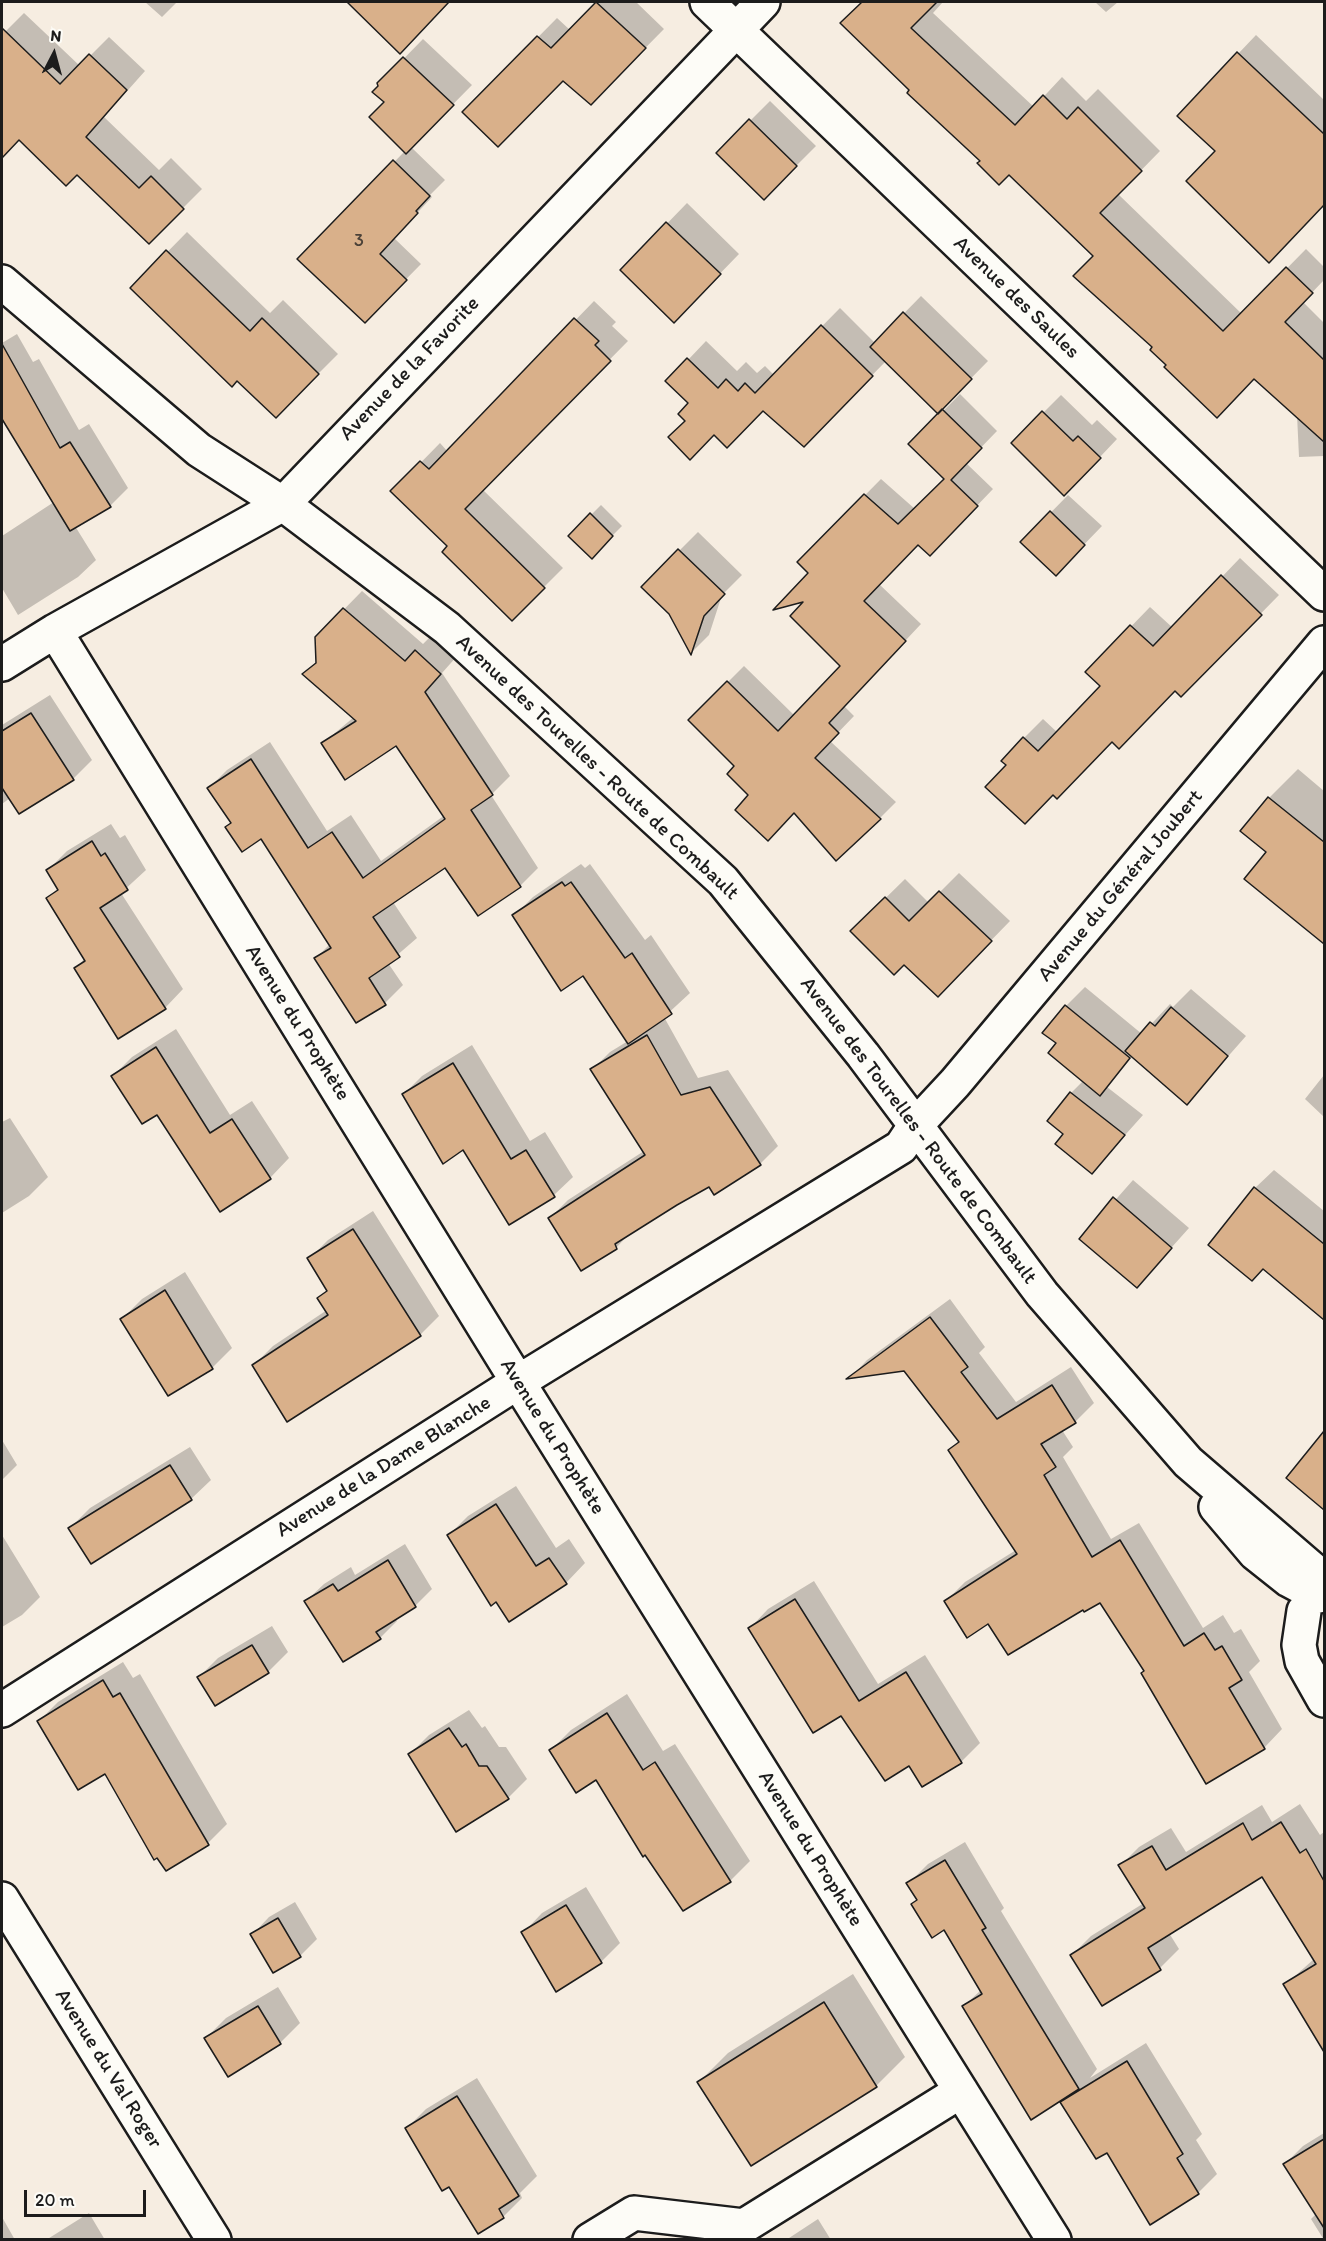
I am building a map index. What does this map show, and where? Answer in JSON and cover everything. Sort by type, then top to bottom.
[{"type":"street","name":"Avenue des Saules","points":[[707,2],[1324,594]]},
{"type":"street","name":"Avenue de la Favorite","points":[[2,664],[55,631],[283,504],[763,2]]},
{"type":"street","name":"Avenue des Tourelles - Route de Combault","points":[[2,282],[200,450],[283,504],[447,628],[723,881],[863,1055],[1042,1294],[1188,1462]]},
{"type":"street","name":"Avenue du Prophète","points":[[55,631],[518,1382],[1054,2240]]},
{"type":"street","name":"Avenue du Général Joubert","points":[[915,1126],[963,1074],[1324,643]]},
{"type":"street","name":"Avenue de la Dame Blanche","points":[[2,1710],[518,1382],[901,1147],[915,1126]]},
{"type":"street","points":[[1188,1462],[1324,1579]]},
{"type":"street","points":[[1188,1462],[1222,1517],[1255,1553],[1289,1580],[1314,1605],[1299,1646],[1302,1661],[1324,1700]]},
{"type":"street","name":"Avenue du Val Roger","points":[[2,1899],[214,2240]]},
{"type":"street","points":[[590,2240],[634,2213],[744,2226],[961,2091]]},
{"type":"building","points":[[347,2],[449,2],[400,54]]},
{"type":"building","points":[[596,2],[646,48],[591,105],[563,81],[498,147],[462,112],[537,36],[551,48]]},
{"type":"building","points":[[862,2],[937,2],[911,28],[1015,125],[1043,95],[1067,119],[1078,107],[1142,171],[1100,213],[1223,331],[1286,267],[1313,293],[1285,322],[1324,360],[1324,442],[1254,379],[1217,418],[1164,367],[1166,365],[1150,350],[1152,347],[1073,276],[1093,256],[1009,175],[999,185],[977,163],[980,161],[907,93],[909,90],[840,23]]},
{"type":"building","points":[[2,28],[60,84],[89,54],[127,90],[86,137],[139,188],[151,176],[184,209],[149,244],[77,175],[66,186],[19,140],[2,158]]},
{"type":"building","points":[[1237,52],[1324,134],[1324,205],[1269,263],[1186,181],[1215,151],[1177,116]]},
{"type":"building","points":[[403,57],[454,105],[406,154],[369,117],[384,102],[372,92],[378,86],[377,83]]},
{"type":"building","points":[[749,119],[797,166],[764,200],[716,153]]},
{"type":"building","points":[[393,160],[430,196],[416,211],[418,213],[380,254],[407,280],[365,323],[297,259]]},
{"type":"building","points":[[666,222],[721,274],[674,323],[620,270]]},
{"type":"building","points":[[166,250],[250,331],[262,318],[319,374],[276,418],[237,381],[232,387],[130,288]]},
{"type":"building","points":[[903,312],[972,379],[938,414],[870,347]]},
{"type":"building","points":[[574,318],[599,341],[595,345],[611,361],[465,509],[545,588],[512,621],[442,552],[447,546],[390,491],[420,461],[429,469]]},
{"type":"building","points":[[821,325],[873,376],[804,447],[763,411],[727,448],[714,435],[690,460],[668,437],[685,421],[678,414],[688,403],[665,381],[687,358],[718,388],[726,379],[738,391],[745,383],[755,393]]},
{"type":"building","points":[[2,344],[60,448],[70,442],[111,507],[70,531],[2,419]]},
{"type":"building","points":[[942,409],[982,448],[951,480],[978,506],[930,556],[918,545],[864,601],[906,641],[829,723],[839,733],[815,758],[881,819],[836,861],[794,813],[768,841],[735,810],[748,795],[727,774],[734,766],[688,720],[727,681],[778,731],[840,666],[790,616],[803,602],[773,610],[808,573],[797,562],[864,494],[898,524],[944,479],[908,444]]},
{"type":"building","points":[[1042,411],[1073,441],[1078,436],[1101,458],[1064,496],[1011,443]]},
{"type":"building","points":[[1050,511],[1085,545],[1056,576],[1020,542]]},
{"type":"building","points":[[590,513],[613,536],[592,559],[568,536]]},
{"type":"building","points":[[678,549],[725,594],[704,616],[691,655],[669,614],[641,587]]},
{"type":"building","points":[[1221,575],[1262,615],[1181,697],[1175,691],[1119,749],[1112,742],[1057,799],[1053,795],[1025,824],[985,787],[1006,765],[1001,761],[1023,737],[1038,751],[1100,686],[1085,672],[1130,625],[1153,646]]},
{"type":"building","points":[[343,608],[405,661],[415,650],[441,674],[425,692],[493,795],[471,810],[521,887],[478,916],[445,868],[373,917],[400,957],[369,978],[386,1005],[356,1023],[314,958],[331,948],[261,839],[242,852],[225,827],[231,823],[207,788],[251,759],[308,848],[332,832],[363,878],[445,819],[396,746],[345,780],[321,743],[356,721],[302,674],[316,663],[315,637]]},
{"type":"building","points":[[31,713],[74,780],[19,814],[2,788],[2,731]]},
{"type":"building","points":[[1268,797],[1324,842],[1324,944],[1244,879],[1266,852],[1240,831]]},
{"type":"building","points":[[92,841],[101,856],[105,853],[128,890],[100,908],[166,1009],[118,1039],[74,968],[85,961],[46,898],[58,890],[46,870]]},
{"type":"building","points":[[562,882],[565,886],[571,882],[625,958],[632,953],[672,1014],[628,1044],[583,976],[561,991],[512,915]]},
{"type":"building","points":[[939,891],[992,941],[938,997],[904,965],[894,975],[850,931],[885,897],[909,921]]},
{"type":"building","points":[[1065,1005],[1130,1058],[1100,1096],[1048,1053],[1056,1043],[1042,1033]]},
{"type":"building","points":[[1171,1007],[1228,1056],[1187,1105],[1125,1051],[1150,1022],[1155,1026]]},
{"type":"building","points":[[647,1035],[681,1095],[710,1087],[761,1165],[714,1195],[709,1187],[677,1205],[615,1244],[617,1249],[581,1271],[548,1218],[645,1155],[590,1069]]},
{"type":"building","points":[[156,1047],[210,1133],[232,1119],[271,1179],[220,1212],[157,1115],[142,1124],[111,1076]]},
{"type":"building","points":[[453,1063],[511,1159],[526,1150],[555,1197],[509,1225],[463,1150],[443,1164],[402,1094]]},
{"type":"building","points":[[1070,1092],[1125,1135],[1092,1174],[1055,1144],[1063,1134],[1047,1121]]},
{"type":"building","points":[[1254,1187],[1324,1244],[1324,1320],[1263,1269],[1252,1281],[1208,1245]]},
{"type":"building","points":[[1113,1197],[1172,1248],[1137,1288],[1079,1239]]},
{"type":"building","points":[[353,1229],[421,1336],[287,1422],[252,1365],[328,1315],[317,1298],[327,1291],[307,1258]]},
{"type":"building","points":[[165,1290],[213,1369],[168,1396],[120,1319]]},
{"type":"building","points":[[930,1317],[968,1367],[961,1372],[997,1419],[1052,1385],[1076,1423],[1041,1444],[1056,1467],[1044,1475],[1092,1557],[1120,1540],[1184,1646],[1204,1633],[1215,1650],[1222,1646],[1242,1680],[1229,1688],[1265,1749],[1206,1784],[1141,1673],[1144,1671],[1100,1603],[1084,1612],[1083,1610],[1008,1655],[988,1624],[967,1638],[944,1601],[1017,1554],[948,1450],[959,1442],[904,1371],[846,1379]]},
{"type":"building","points":[[1324,1431],[1324,1510],[1286,1478]]},
{"type":"building","points":[[170,1465],[192,1500],[91,1564],[68,1528]]},
{"type":"building","points":[[496,1504],[536,1566],[549,1558],[567,1584],[509,1622],[496,1602],[491,1606],[447,1535]]},
{"type":"building","points":[[388,1560],[416,1607],[376,1632],[381,1639],[343,1662],[304,1601],[333,1584],[338,1591]]},
{"type":"building","points":[[795,1599],[859,1701],[906,1672],[962,1763],[922,1787],[909,1766],[885,1781],[841,1716],[813,1733],[748,1628]]},
{"type":"building","points":[[252,1645],[269,1673],[215,1706],[197,1677]]},
{"type":"building","points":[[103,1680],[113,1697],[120,1693],[209,1845],[166,1871],[157,1858],[154,1860],[105,1774],[78,1790],[37,1721]]},
{"type":"building","points":[[607,1713],[643,1770],[655,1762],[731,1882],[683,1911],[645,1855],[643,1857],[596,1780],[576,1793],[549,1750]]},
{"type":"building","points":[[449,1728],[462,1747],[466,1744],[479,1766],[487,1766],[509,1799],[456,1832],[408,1754]]},
{"type":"building","points":[[1281,1822],[1300,1853],[1306,1849],[1324,1881],[1324,2052],[1283,1984],[1316,1964],[1262,1877],[1148,1948],[1161,1970],[1102,2006],[1070,1955],[1145,1908],[1118,1865],[1152,1846],[1166,1870],[1243,1823],[1252,1840]]},
{"type":"building","points":[[945,1860],[986,1928],[982,1930],[1079,2089],[1031,2120],[962,2006],[982,1994],[944,1930],[932,1938],[911,1904],[917,1900],[906,1883]]},
{"type":"building","points":[[566,1905],[602,1963],[556,1992],[521,1932]]},
{"type":"building","points":[[278,1918],[301,1957],[273,1973],[250,1934]]},
{"type":"building","points":[[824,2002],[877,2087],[751,2166],[697,2082]]},
{"type":"building","points":[[258,2006],[281,2044],[228,2077],[204,2038]]},
{"type":"building","points":[[1127,2061],[1183,2154],[1177,2158],[1199,2194],[1150,2225],[1107,2153],[1096,2159],[1060,2102]]},
{"type":"building","points":[[457,2096],[519,2196],[499,2209],[504,2218],[478,2234],[449,2187],[442,2191],[405,2128]]},
{"type":"building","points":[[1324,2139],[1324,2228],[1283,2164]]}]
